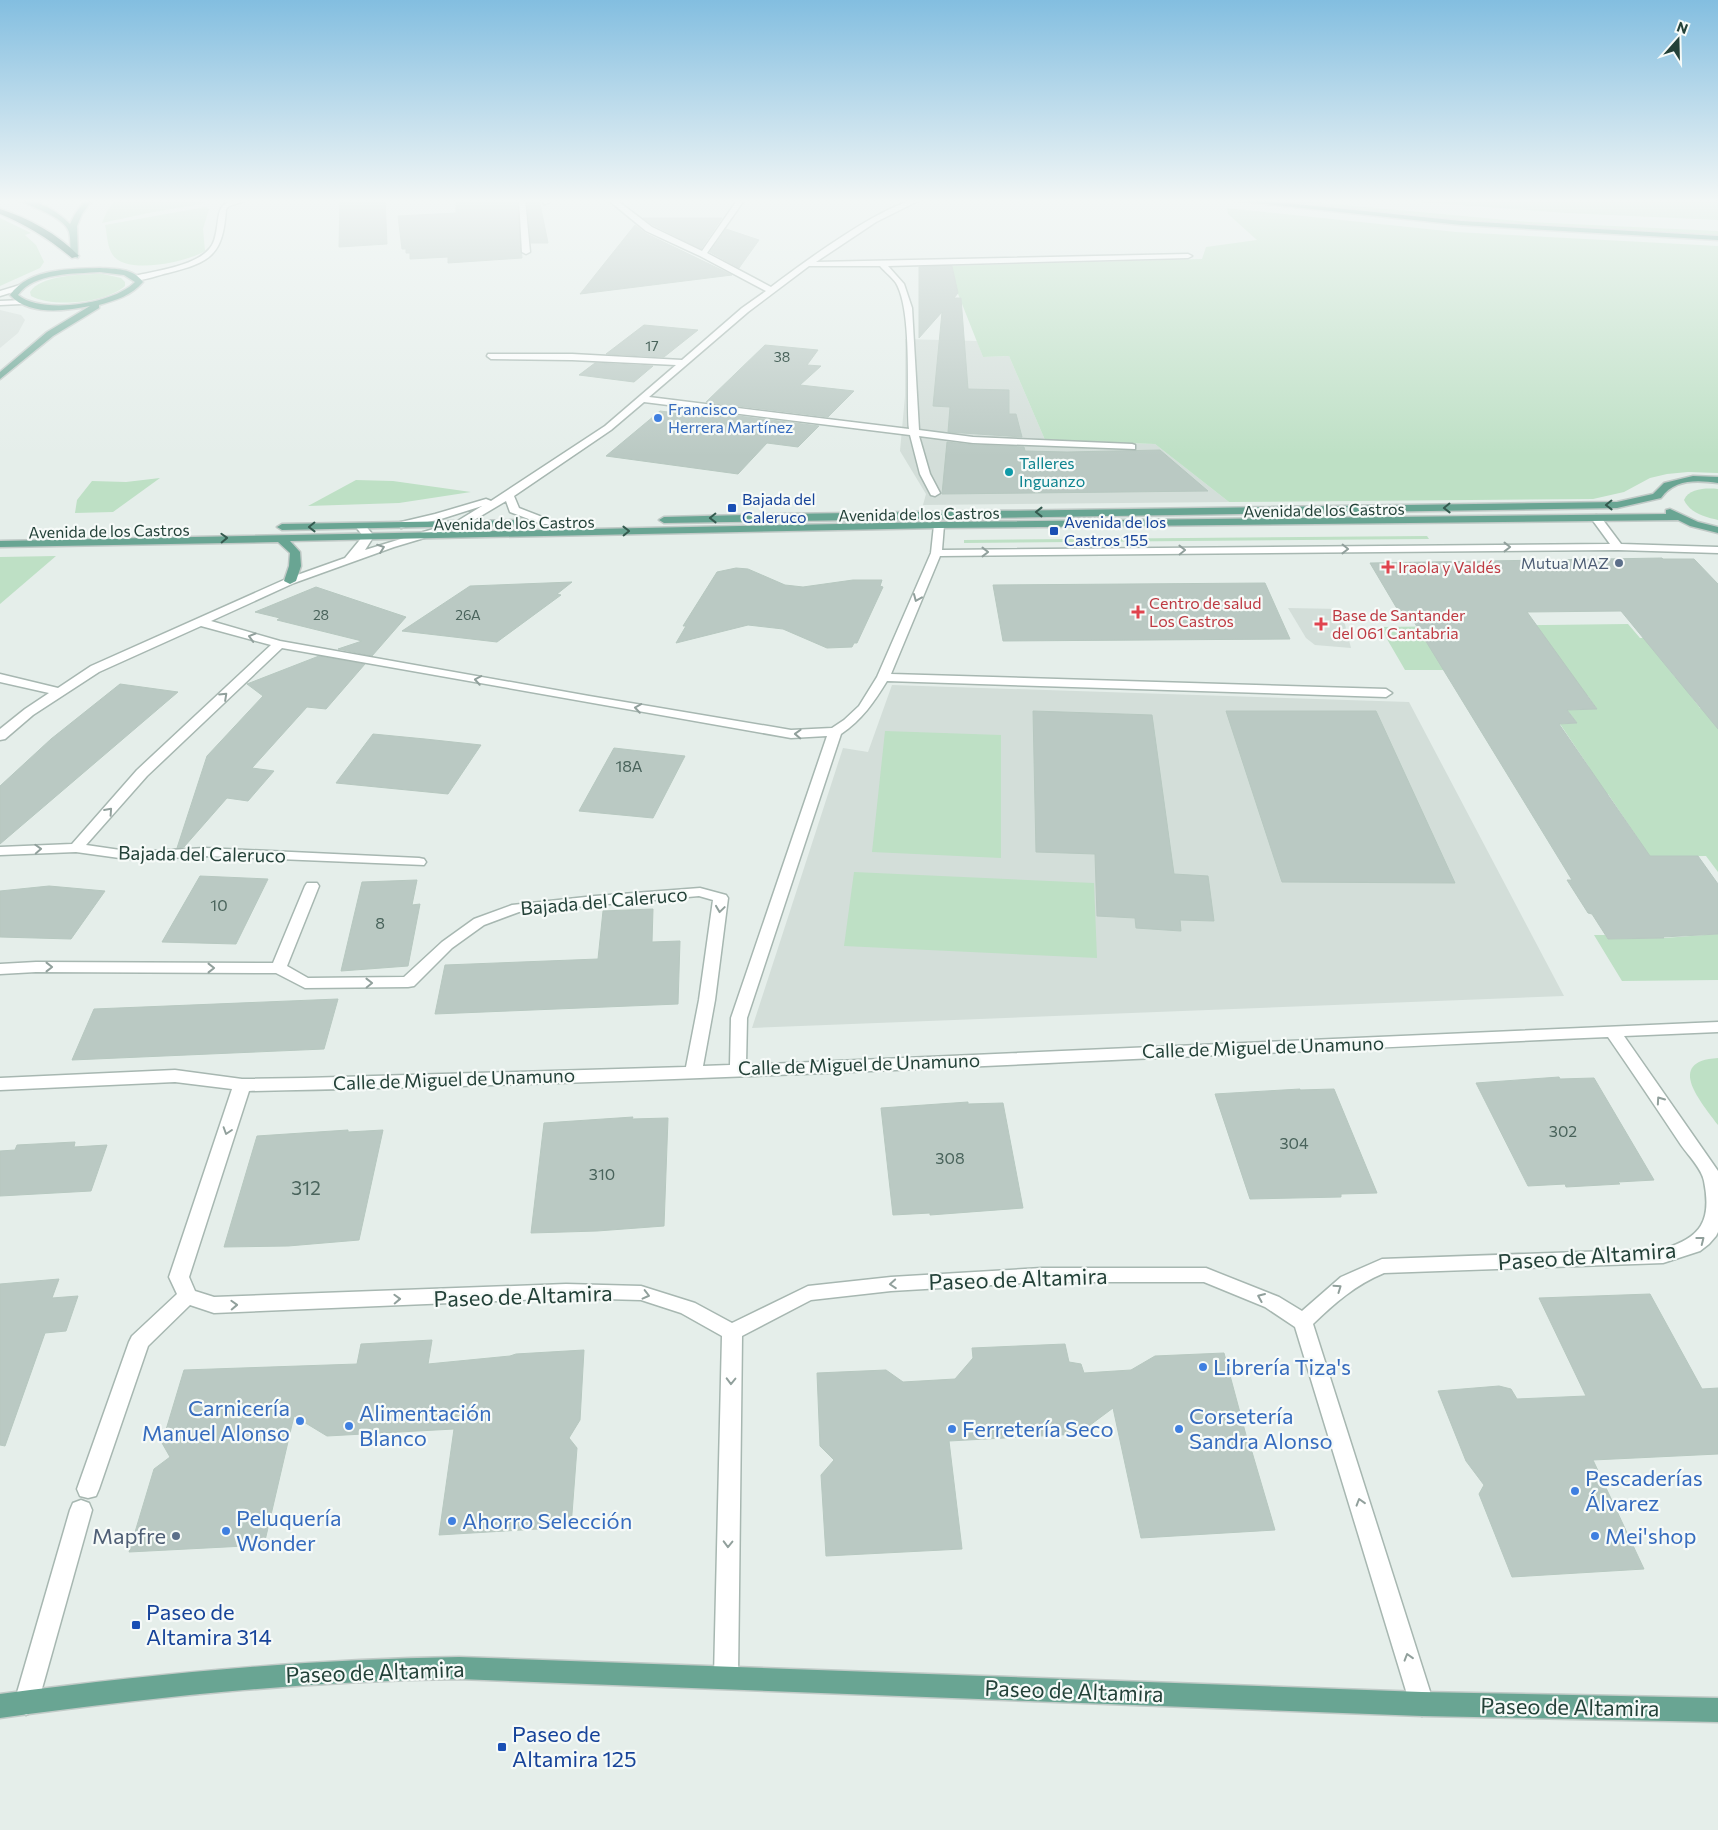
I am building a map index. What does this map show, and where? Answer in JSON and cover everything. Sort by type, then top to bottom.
[{"type":"main road","points":[[26,284],[20,287],[14,295],[21,302],[42,307],[104,302]]},
{"type":"main road","points":[[0,376],[50,334],[104,302],[130,292],[138,284]]},
{"type":"main road","points":[[42,307],[52,319],[50,334]]},
{"type":"main road","points":[[1717,531],[1677,517],[1662,506],[1657,496],[1661,488],[1673,482],[1691,479],[1718,480]]},
{"type":"main road","name":"Avenida de los Castros","points":[[0,534],[937,513],[1305,511],[1617,505],[1657,496]]},
{"type":"main road","name":"Avenida de los Castros","points":[[0,544],[939,525],[1677,517]]},
{"type":"main road","points":[[280,538],[295,552],[295,566],[290,582]]},
{"type":"main road","name":"Paseo de Altamira","points":[[0,1706],[184,1682],[402,1668],[726,1677],[1422,1704],[1718,1710]]},
{"type":"street","points":[[760,284],[771,290]]},
{"type":"street","points":[[0,736],[59,692],[95,669],[290,582],[342,562],[460,524],[509,496],[608,428],[745,310],[779,284]]},
{"type":"street","points":[[901,284],[907,302],[912,358],[912,432],[921,468],[934,493]]},
{"type":"street","points":[[0,294],[20,287]]},
{"type":"street","points":[[0,303],[21,302]]},
{"type":"street","points":[[491,356],[572,357],[685,363]]},
{"type":"street","points":[[643,399],[973,440],[1132,447]]},
{"type":"street","points":[[509,496],[514,510],[546,522]]},
{"type":"street","points":[[401,525],[437,517],[509,496]]},
{"type":"street","points":[[1596,518],[1618,547]]},
{"type":"street","points":[[201,622],[279,644],[579,698],[791,734],[835,732],[849,723],[864,708],[883,677],[936,553],[939,525]]},
{"type":"street","points":[[342,562],[361,548],[369,536],[360,526]]},
{"type":"street","points":[[936,553],[1618,547],[1718,550]]},
{"type":"street","name":"Bajada del Caleruco","points":[[76,848],[142,773],[279,644]]},
{"type":"street","points":[[883,677],[1386,693]]},
{"type":"street","points":[[0,678],[59,692]]},
{"type":"street","points":[[738,1069],[739,1018],[835,732]]},
{"type":"street","name":"Bajada del Caleruco","points":[[0,851],[76,848],[134,856],[205,852],[419,862]]},
{"type":"street","points":[[0,969],[46,967],[279,968],[312,886]]},
{"type":"street","name":"Bajada del Caleruco","points":[[279,968],[305,984],[408,982],[446,945],[478,922],[517,908],[700,892],[722,898],[694,1071]]},
{"type":"street","name":"Calle de Miguel de Unamuno","points":[[0,1084],[175,1076],[242,1085],[821,1068],[1157,1050],[1718,1027]]},
{"type":"street","name":"Paseo de Altamira","points":[[188,1296],[214,1306],[566,1291],[641,1293],[688,1308],[732,1332],[808,1293],[891,1284],[1042,1275],[1206,1275],[1272,1302],[1303,1322],[1333,1292],[1358,1275],[1382,1266],[1663,1256],[1685,1251],[1702,1240],[1711,1231],[1715,1217],[1716,1198],[1713,1178],[1613,1032]]},
{"type":"street","points":[[26,1703],[85,1500],[139,1342],[188,1296],[179,1276],[242,1085]]},
{"type":"street","points":[[1303,1322],[1422,1704]]},
{"type":"street","points":[[726,1677],[732,1332]]},
{"type":"shaded area","points":[[0,310],[21,315],[25,320],[18,333],[0,348]]},
{"type":"shaded area","points":[[905,339],[977,341],[983,357],[1009,356],[1045,440],[1155,444],[1229,502],[923,505],[926,494],[900,451],[905,396]]},
{"type":"shaded area","name":"Base de Santander del 061 Cantabria","points":[[1288,608],[1341,609],[1351,648],[1315,645],[1306,638]]},
{"type":"shaded area","points":[[892,685],[1409,702],[1564,996],[752,1028],[843,748],[868,752]]},
{"type":"green space","points":[[38,284],[125,284],[116,292],[93,300],[65,303],[41,300],[31,296],[30,292]]},
{"type":"green space","points":[[954,284],[1718,284],[1718,473],[1688,472],[1667,474],[1650,478],[1624,492],[1593,499],[1229,502],[1155,444],[1045,440],[1009,356],[983,357]]},
{"type":"green space","points":[[160,478],[113,512],[75,513],[77,500],[92,481],[126,482]]},
{"type":"green space","points":[[356,480],[393,481],[471,492],[399,503],[308,506]]},
{"type":"green space","points":[[1718,489],[1718,520],[1703,516],[1694,511],[1684,500],[1686,496],[1694,491]]},
{"type":"green space","points":[[1427,536],[1429,539],[964,543],[964,540]]},
{"type":"green space","points":[[56,556],[0,604],[0,557]]},
{"type":"green space","points":[[1628,624],[1640,638],[1718,637],[1667,667],[1675,677],[1685,677],[1690,695],[1700,708],[1718,708],[1718,872],[1706,856],[1611,857],[1639,840],[1608,794],[1588,794],[1571,768],[1589,767],[1560,724],[1577,723],[1567,710],[1597,709],[1588,696],[1444,670],[1405,670],[1380,627]]},
{"type":"green space","points":[[885,731],[1001,735],[1001,858],[872,852]]},
{"type":"green space","points":[[854,872],[1094,883],[1097,958],[844,946]]},
{"type":"green space","points":[[1718,934],[1718,980],[1622,981],[1594,935],[1605,935],[1608,939],[1664,938]]},
{"type":"green space","points":[[1718,1058],[1718,1125],[1697,1095],[1690,1075],[1693,1067],[1702,1061]]},
{"type":"building","points":[[588,284],[657,284],[580,294]]},
{"type":"building","points":[[919,284],[956,284],[958,293],[954,298],[961,298],[968,389],[1009,390],[1009,414],[1016,414],[1022,437],[948,432],[950,407],[933,406],[942,312],[919,338]]},
{"type":"building","points":[[644,325],[698,330],[664,357],[606,354]]},
{"type":"building","points":[[765,345],[818,350],[807,365],[821,366],[800,385],[854,391],[828,417],[706,402]]},
{"type":"building","points":[[595,363],[653,366],[634,382],[579,375]]},
{"type":"building","points":[[660,411],[693,415],[698,411],[819,426],[798,447],[767,443],[738,474],[606,456]]},
{"type":"building","points":[[947,442],[1024,447],[1025,451],[1160,450],[1208,491],[942,494]]},
{"type":"building","points":[[1694,559],[1718,584],[1718,729],[1621,611],[1527,612],[1597,709],[1567,710],[1577,723],[1559,724],[1650,856],[1698,856],[1718,884],[1718,934],[1664,938],[1608,939],[1592,914],[1588,913],[1567,880],[1572,880],[1408,612],[1399,612],[1370,563]]},
{"type":"building","points":[[736,568],[748,569],[785,585],[803,587],[853,580],[882,580],[880,586],[883,587],[857,643],[854,643],[852,647],[827,648],[783,629],[748,625],[676,643],[686,626],[683,626],[717,572]]},
{"type":"building","points":[[572,582],[557,594],[561,595],[497,642],[402,631],[470,586]]},
{"type":"building","name":"Centro de salud Los Castros","points":[[1265,583],[1290,639],[1003,641],[993,585]]},
{"type":"building","points":[[316,587],[406,617],[372,656],[338,649],[362,641],[277,620],[280,618],[255,612]]},
{"type":"building","points":[[319,656],[365,664],[326,709],[307,707],[252,768],[274,771],[248,801],[227,798],[184,847],[177,848],[207,756],[263,696],[247,684]]},
{"type":"building","points":[[120,684],[178,692],[0,844],[0,786],[51,739]]},
{"type":"building","points":[[1033,711],[1152,715],[1174,874],[1208,876],[1214,921],[1180,920],[1181,931],[1136,928],[1135,918],[1097,916],[1095,854],[1036,852]]},
{"type":"building","points":[[1226,711],[1376,711],[1455,883],[1282,882]]},
{"type":"building","points":[[373,734],[481,745],[448,794],[336,783]]},
{"type":"building","points":[[614,748],[685,756],[653,818],[579,811]]},
{"type":"building","points":[[200,876],[268,879],[236,944],[162,942]]},
{"type":"building","points":[[417,880],[412,905],[420,904],[408,966],[341,971],[362,882]]},
{"type":"building","points":[[49,886],[105,891],[71,939],[0,937],[0,891]]},
{"type":"building","points":[[653,909],[652,942],[680,941],[678,1004],[435,1014],[445,965],[598,959],[603,911]]},
{"type":"building","points":[[338,999],[324,1049],[72,1060],[94,1009]]},
{"type":"building","points":[[1559,1077],[1560,1079],[1594,1078],[1654,1180],[1566,1187],[1565,1184],[1528,1186],[1476,1083]]},
{"type":"building","points":[[1334,1089],[1377,1193],[1341,1194],[1341,1197],[1250,1199],[1215,1094]]},
{"type":"building","points":[[968,1102],[968,1104],[1003,1103],[1023,1208],[930,1215],[930,1213],[893,1215],[881,1108]]},
{"type":"building","points":[[633,1117],[632,1119],[668,1118],[664,1226],[531,1233],[544,1123]]},
{"type":"building","points":[[348,1130],[348,1132],[383,1130],[359,1240],[288,1246],[224,1247],[257,1136]]},
{"type":"building","points":[[75,1142],[74,1147],[107,1145],[91,1191],[0,1196],[0,1151],[15,1150],[17,1145]]},
{"type":"building","points":[[59,1279],[52,1298],[78,1296],[66,1331],[45,1333],[5,1446],[0,1445],[0,1284]]},
{"type":"building","points":[[1650,1294],[1702,1389],[1718,1388],[1718,1454],[1593,1460],[1644,1569],[1512,1577],[1479,1494],[1484,1485],[1466,1461],[1438,1391],[1499,1386],[1511,1389],[1517,1399],[1586,1396],[1539,1298]]},
{"type":"building","points":[[432,1340],[428,1364],[516,1354],[584,1350],[580,1420],[569,1438],[577,1448],[571,1527],[439,1535],[454,1429],[327,1436],[294,1416],[264,1545],[129,1552],[154,1469],[170,1457],[162,1443],[184,1370],[357,1364],[361,1344]]},
{"type":"building","points":[[1065,1344],[1069,1362],[1081,1364],[1084,1373],[1131,1370],[1155,1356],[1224,1353],[1250,1450],[1275,1530],[1141,1538],[1113,1408],[1078,1434],[949,1441],[962,1549],[826,1556],[821,1475],[834,1460],[820,1446],[817,1373],[886,1370],[903,1382],[955,1379],[973,1358],[972,1348]]},
{"type":"place","name":"Francisco Herrera Martínez","points":[[658,418]]},
{"type":"place","name":"Talleres Inguanzo","points":[[1009,472]]},
{"type":"place","name":"Bajada del Caleruco","points":[[732,508]]},
{"type":"place","name":"Avenida de los Castros 155","points":[[1054,531]]},
{"type":"place","name":"Mutua MAZ","points":[[1619,563]]},
{"type":"place","name":"Iraola y Valdés","points":[[1388,567]]},
{"type":"place","name":"Centro de salud Los Castros","points":[[1138,612]]},
{"type":"place","name":"Base de Santander del 061 Cantabria","points":[[1321,624]]},
{"type":"place","name":"Librería Tiza's","points":[[1203,1367]]},
{"type":"place","name":"Carnicería Manuel Alonso","points":[[300,1421]]},
{"type":"place","name":"Alimentación Blanco","points":[[349,1426]]},
{"type":"place","name":"Ferretería Seco","points":[[952,1429]]},
{"type":"place","name":"Corsetería Sandra Alonso","points":[[1179,1429]]},
{"type":"place","name":"Pescaderías Álvarez","points":[[1575,1491]]},
{"type":"place","name":"Ahorro Selección","points":[[452,1521]]},
{"type":"place","name":"Peluquería Wonder","points":[[226,1531]]},
{"type":"place","name":"Mapfre","points":[[176,1536]]},
{"type":"place","name":"Mei'shop","points":[[1595,1536]]},
{"type":"place","name":"Paseo de Altamira 314","points":[[136,1625]]},
{"type":"place","name":"Paseo de Altamira 125","points":[[502,1747]]}]
